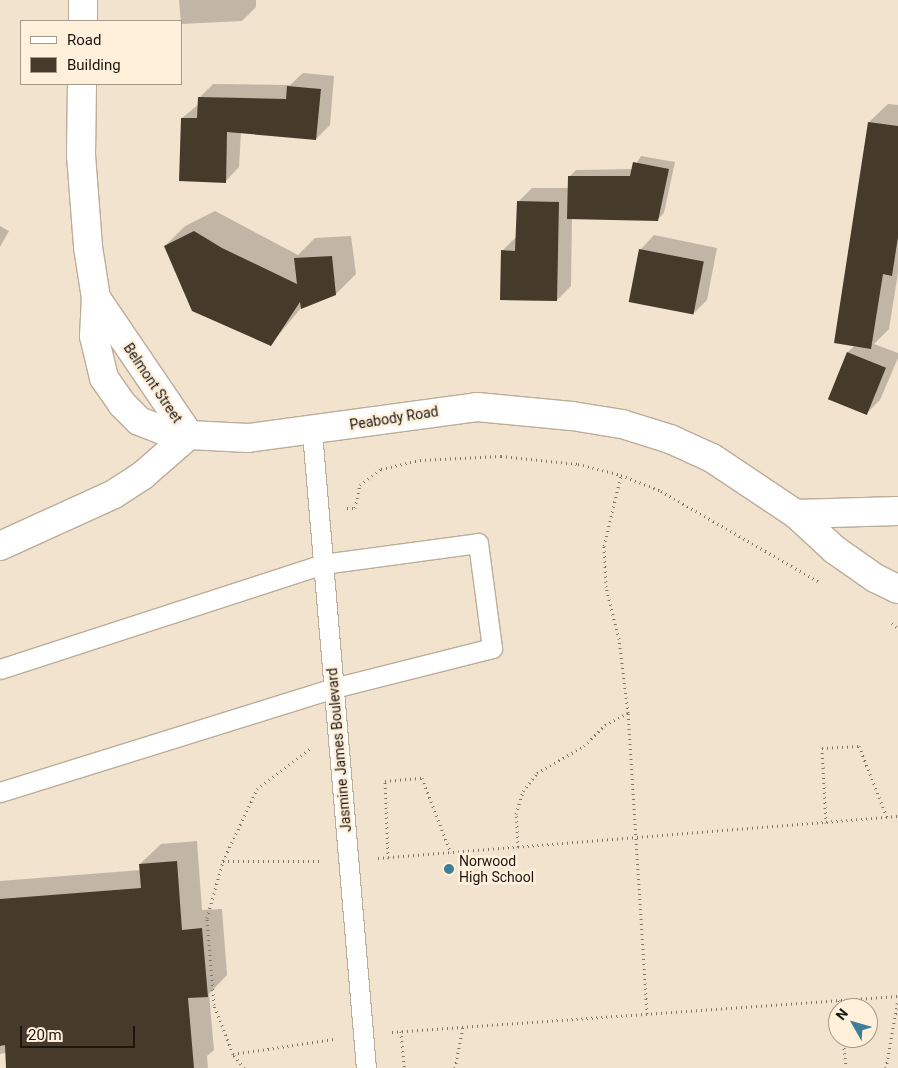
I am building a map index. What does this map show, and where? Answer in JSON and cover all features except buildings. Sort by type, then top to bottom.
[{"type":"street","points":[[82,0],[83,20]]},
{"type":"street","name":"Belmont Street","points":[[82,85],[84,206],[96,298],[94,336],[104,378],[139,421],[162,430],[189,435]]},
{"type":"street","name":"Belmont Street","points":[[96,298],[189,435]]},
{"type":"street","name":"Peabody Road","points":[[189,435],[248,438],[312,432],[422,412],[476,407],[572,416],[622,424],[670,439],[712,458],[796,514],[835,550],[875,578],[898,589]]},
{"type":"street","points":[[0,546],[114,494],[143,475],[189,435]]},
{"type":"street","points":[[796,514],[898,511]]},
{"type":"lane","name":"Jasmine James Boulevard","points":[[312,432],[366,1068]]},
{"type":"lane","points":[[0,669],[323,564],[478,542],[492,648],[334,688],[0,792]]},
{"type":"path","points":[[319,509],[355,508],[360,485],[381,469],[420,460],[501,456],[578,464],[621,475],[661,490],[827,586]]},
{"type":"path","points":[[621,475],[604,546],[606,587],[619,639],[628,713],[647,1014]]},
{"type":"path","points":[[890,622],[898,628]]},
{"type":"path","points":[[518,847],[516,814],[523,792],[537,773],[584,746],[605,725],[628,713]]},
{"type":"path","points":[[244,1068],[234,1054],[214,1005],[207,918],[223,861],[257,789],[337,728]]},
{"type":"path","points":[[826,823],[822,748],[859,746],[887,817]]},
{"type":"path","points":[[388,858],[385,781],[422,778],[450,853]]},
{"type":"path","points":[[223,861],[388,858],[898,816]]},
{"type":"path","points":[[878,999],[898,998],[886,1068]]},
{"type":"path","points":[[234,1054],[363,1034],[828,1001]]},
{"type":"path","points":[[455,1068],[463,1027]]},
{"type":"path","points":[[401,1032],[404,1068]]},
{"type":"path","points":[[844,1048],[846,1068]]},
{"type":"place","name":"Norwood High School","points":[[449,869]]}]
